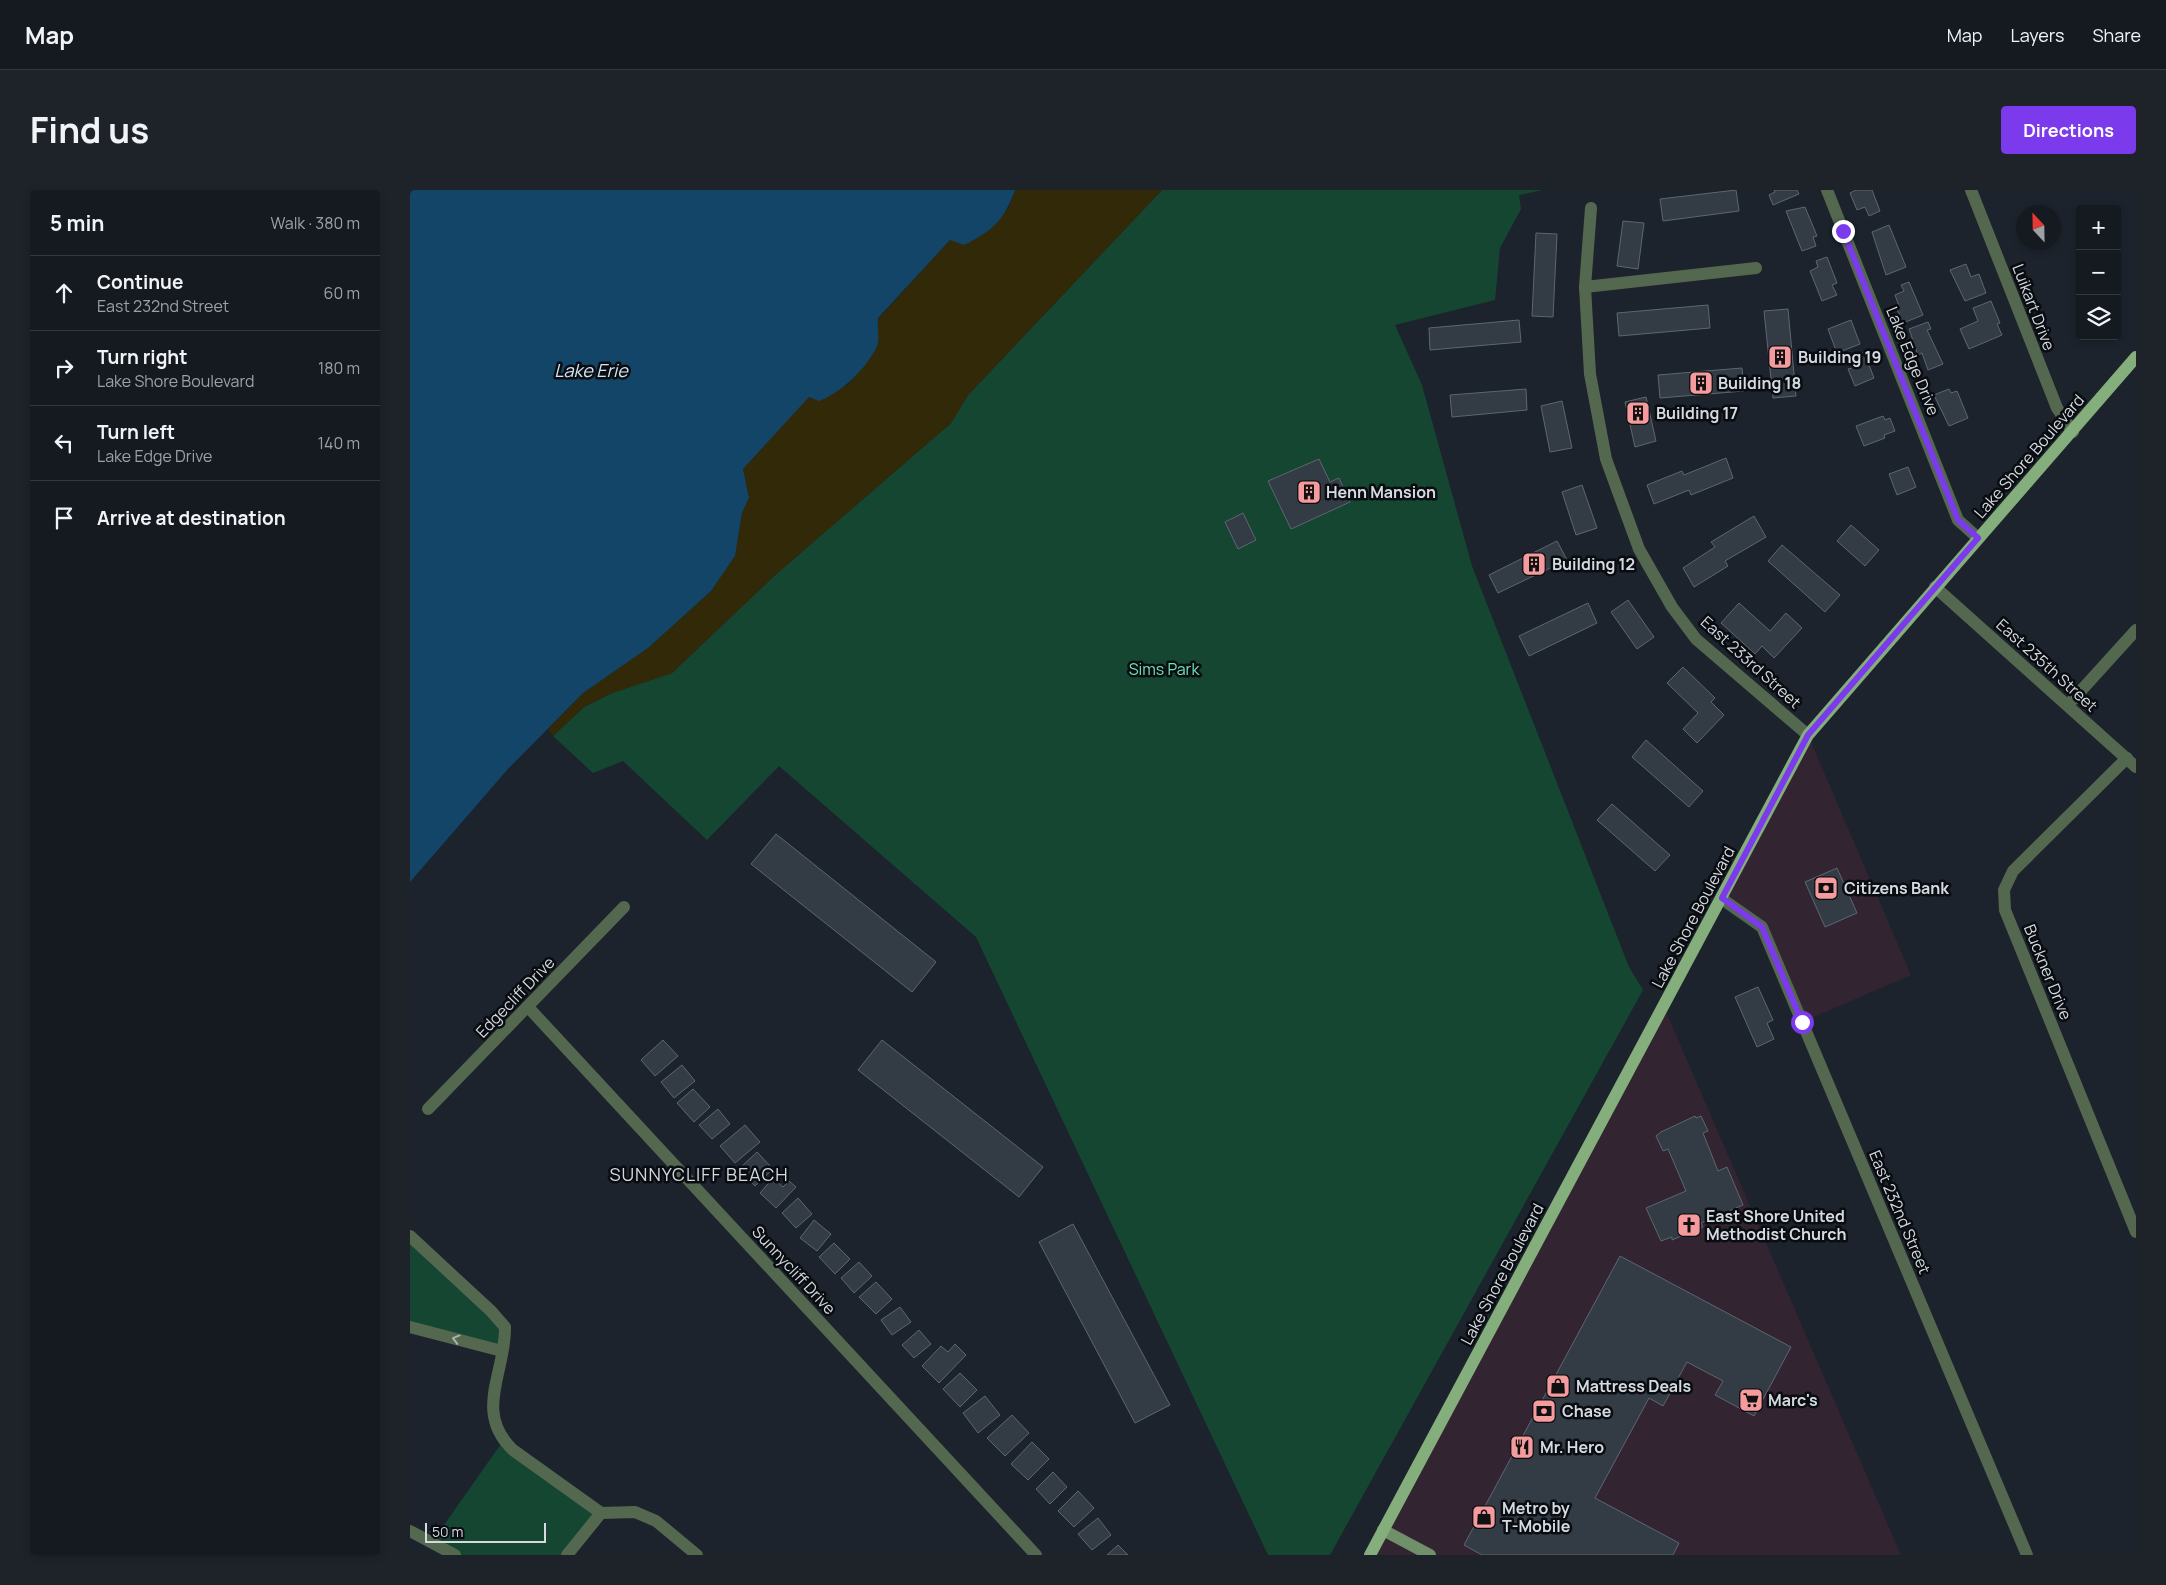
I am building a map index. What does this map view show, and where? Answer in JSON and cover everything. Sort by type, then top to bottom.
[{"type":"main road","name":"Lake Shore Boulevard","points":[[1370,1555],[1808,735],[2136,357]]},
{"type":"street","name":"Lake Edge Drive","points":[[1827,190],[1958,520],[1978,538]]},
{"type":"street","name":"Luikart Drive","points":[[1971,190],[2057,408],[2072,432]]},
{"type":"street","name":"East 233rd Street","points":[[1591,208],[1585,287],[1590,374],[1598,426],[1620,500],[1642,556],[1672,606],[1696,639],[1808,735]]},
{"type":"street","points":[[1585,287],[1756,268]]},
{"type":"street","name":"East 235th Street","points":[[1935,587],[2136,767]]},
{"type":"street","points":[[2068,705],[2136,630]]},
{"type":"street","name":"Buckner Drive","points":[[2127,758],[2012,871],[2004,890],[2006,910],[2136,1232]]},
{"type":"street","name":"East 232nd Street","points":[[1722,898],[1762,927],[2028,1555]]},
{"type":"street","name":"Edgecliff Drive","points":[[428,1109],[624,907]]},
{"type":"street","name":"Sunnycliff Drive","points":[[528,1007],[1036,1555]]},
{"type":"street","points":[[410,1236],[491,1311],[505,1327],[493,1410],[495,1428],[513,1450],[601,1513],[635,1512],[656,1521],[697,1555]]},
{"type":"street","points":[[410,1327],[502,1351]]},
{"type":"street","points":[[567,1555],[601,1513]]},
{"type":"street","points":[[410,1530],[455,1555]]},
{"type":"street","points":[[1383,1530],[1430,1555]]},
{"type":"shaded area","points":[[1808,735],[1911,975],[1802,1022],[1762,927],[1722,899]]},
{"type":"shaded area","points":[[1664,1007],[1901,1555],[1370,1555]]},
{"type":"green space","name":"Sims Park","points":[[1162,190],[1543,190],[1519,195],[1521,209],[1500,248],[1495,300],[1395,325],[1422,385],[1472,566],[1629,967],[1643,990],[1330,1555],[1268,1555],[976,937],[779,766],[707,840],[623,761],[593,773],[553,736],[584,707],[612,693],[672,673],[774,576],[951,423],[968,395]]},
{"type":"green space","points":[[410,1236],[505,1327],[502,1351],[410,1327]]},
{"type":"green space","points":[[503,1441],[601,1513],[567,1555],[455,1555],[432,1542]]},
{"type":"sand","points":[[1015,190],[1162,190],[968,395],[951,423],[774,576],[672,673],[612,693],[584,707],[553,736],[548,729],[583,693],[648,648],[711,591],[735,556],[742,513],[749,498],[743,469],[809,396],[848,385],[877,345],[878,319],[950,240],[1008,209]]},
{"type":"water","name":"Lake Erie","points":[[410,190],[1015,190],[1002,217],[996,224],[983,235],[964,245],[950,240],[878,318],[877,346],[860,371],[844,386],[827,397],[819,401],[809,397],[743,469],[749,498],[742,513],[735,556],[711,591],[648,648],[583,693],[507,770],[410,882]]},
{"type":"building","points":[[1736,190],[1739,211],[1663,221],[1660,199]]},
{"type":"building","points":[[1774,190],[1797,190],[1799,194],[1773,205],[1769,195],[1775,192]]},
{"type":"building","points":[[1856,190],[1872,190],[1880,211],[1869,216],[1865,207],[1857,210],[1850,193]]},
{"type":"building","points":[[1805,207],[1817,236],[1813,237],[1816,246],[1802,251],[1786,211]]},
{"type":"building","points":[[1623,221],[1644,223],[1638,269],[1617,266]]},
{"type":"building","points":[[1889,225],[1906,267],[1886,275],[1872,232]]},
{"type":"building","points":[[1536,233],[1557,234],[1553,317],[1532,316]]},
{"type":"building","points":[[1827,257],[1837,283],[1832,285],[1837,295],[1822,301],[1810,271],[1818,267],[1816,261]]},
{"type":"building","points":[[1966,264],[1971,277],[1979,274],[1986,293],[1965,301],[1950,270]]},
{"type":"building","points":[[1909,282],[1923,315],[1903,323],[1896,307],[1899,306],[1895,295],[1904,291],[1901,285]]},
{"type":"building","points":[[1991,301],[2000,323],[1997,324],[2002,335],[1969,349],[1960,329],[1978,321],[1973,308]]},
{"type":"building","points":[[1708,305],[1710,328],[1619,336],[1617,313]]},
{"type":"building","name":"Building 19","points":[[1788,309],[1796,396],[1773,398],[1764,311]]},
{"type":"building","points":[[1519,320],[1521,342],[1430,350],[1429,328]]},
{"type":"building","points":[[1851,320],[1860,344],[1837,353],[1828,329]]},
{"type":"building","points":[[1928,322],[1931,329],[1927,330],[1943,364],[1928,370],[1922,353],[1918,355],[1909,329]]},
{"type":"building","points":[[1864,352],[1874,378],[1855,386],[1848,369],[1852,368],[1848,358]]},
{"type":"building","name":"Building 18","points":[[1742,368],[1744,391],[1660,398],[1658,375]]},
{"type":"building","points":[[1526,389],[1527,410],[1452,417],[1450,395]]},
{"type":"building","points":[[1949,389],[1951,393],[1957,391],[1968,418],[1949,426],[1934,395]]},
{"type":"building","name":"Building 17","points":[[1646,397],[1656,441],[1635,447],[1625,402]]},
{"type":"building","points":[[1562,401],[1572,448],[1550,452],[1541,406]]},
{"type":"building","points":[[1883,416],[1885,420],[1890,418],[1895,431],[1884,435],[1885,438],[1864,446],[1856,426]]},
{"type":"building","points":[[1726,458],[1733,478],[1691,495],[1689,490],[1654,504],[1647,485],[1682,471],[1684,475]]},
{"type":"building","name":"Henn Mansion","points":[[1319,459],[1330,482],[1339,478],[1350,502],[1291,529],[1268,481]]},
{"type":"building","points":[[1908,467],[1916,487],[1897,495],[1889,474]]},
{"type":"building","points":[[1582,485],[1597,528],[1576,535],[1562,492]]},
{"type":"building","points":[[1243,513],[1256,540],[1238,549],[1225,522]]},
{"type":"building","points":[[1754,516],[1766,537],[1725,561],[1728,566],[1694,587],[1683,568],[1715,547],[1711,542]]},
{"type":"building","points":[[1851,525],[1879,550],[1865,566],[1837,541]]},
{"type":"building","name":"Building 12","points":[[1557,541],[1567,560],[1498,593],[1489,575]]},
{"type":"building","points":[[1782,545],[1840,595],[1825,612],[1768,561]]},
{"type":"building","points":[[1628,600],[1654,637],[1637,649],[1611,612]]},
{"type":"building","points":[[1588,603],[1597,623],[1529,656],[1519,636]]},
{"type":"building","points":[[1739,603],[1770,631],[1786,613],[1802,628],[1774,658],[1762,646],[1755,654],[1721,623]]},
{"type":"building","points":[[1683,667],[1715,698],[1711,702],[1724,715],[1697,743],[1683,729],[1698,713],[1667,683]]},
{"type":"building","points":[[1646,740],[1703,791],[1689,807],[1632,757]]},
{"type":"building","points":[[1612,804],[1670,855],[1655,871],[1597,820]]},
{"type":"building","points":[[776,834],[936,962],[912,992],[751,864]]},
{"type":"building","points":[[1837,868],[1857,913],[1825,927],[1805,882]]},
{"type":"building","points":[[1758,987],[1773,1020],[1767,1023],[1774,1039],[1757,1047],[1735,997]]},
{"type":"building","points":[[663,1040],[678,1056],[655,1076],[641,1060]]},
{"type":"building","points":[[882,1040],[1043,1167],[1019,1197],[858,1070]]},
{"type":"building","points":[[682,1065],[695,1081],[674,1098],[661,1082]]},
{"type":"building","points":[[693,1089],[710,1107],[694,1122],[677,1103]]},
{"type":"building","points":[[718,1109],[730,1124],[712,1139],[699,1125]]},
{"type":"building","points":[[1695,1116],[1696,1118],[1701,1116],[1708,1131],[1703,1133],[1718,1171],[1727,1167],[1743,1205],[1701,1223],[1703,1227],[1672,1240],[1672,1237],[1661,1241],[1646,1208],[1686,1191],[1668,1149],[1663,1151],[1656,1136]]},
{"type":"building","points":[[745,1125],[760,1142],[735,1163],[720,1146]]},
{"type":"building","points":[[757,1152],[773,1169],[755,1186],[739,1169]]},
{"type":"building","points":[[773,1178],[783,1187],[789,1181],[796,1187],[776,1208],[760,1193]]},
{"type":"building","points":[[798,1198],[812,1214],[796,1228],[782,1213]]},
{"type":"building","points":[[814,1220],[831,1234],[817,1251],[800,1238]]},
{"type":"building","points":[[1073,1224],[1170,1405],[1135,1423],[1039,1242]]},
{"type":"building","points":[[834,1243],[850,1259],[835,1274],[819,1257]]},
{"type":"building","points":[[1620,1256],[1791,1347],[1754,1416],[1715,1395],[1723,1381],[1687,1362],[1663,1406],[1649,1398],[1595,1498],[1679,1543],[1673,1555],[1482,1555],[1464,1545]]},
{"type":"building","points":[[859,1262],[872,1276],[854,1293],[841,1278]]},
{"type":"building","points":[[876,1282],[892,1299],[876,1314],[859,1297]]},
{"type":"building","points":[[900,1307],[911,1322],[892,1335],[881,1320]]},
{"type":"building","points":[[919,1330],[931,1344],[914,1358],[902,1345]]},
{"type":"building","points":[[955,1344],[966,1355],[939,1383],[922,1366],[941,1346],[948,1352]]},
{"type":"building","points":[[960,1373],[977,1390],[960,1407],[943,1389]]},
{"type":"building","points":[[985,1396],[1000,1415],[978,1433],[963,1413]]},
{"type":"building","points":[[1012,1415],[1029,1433],[1005,1456],[987,1438]]},
{"type":"building","points":[[1032,1442],[1049,1459],[1028,1480],[1011,1464]]},
{"type":"building","points":[[1053,1472],[1067,1487],[1050,1504],[1036,1489]]},
{"type":"building","points":[[1078,1491],[1094,1508],[1074,1527],[1058,1511]]},
{"type":"building","points":[[1098,1518],[1111,1535],[1092,1550],[1078,1534]]},
{"type":"building","points":[[1118,1545],[1128,1555],[1107,1555]]},
{"type":"place","name":"Building 19","points":[[1780,357]]},
{"type":"place","name":"Building 18","points":[[1701,383]]},
{"type":"place","name":"Building 17","points":[[1638,413]]},
{"type":"place","name":"Henn Mansion","points":[[1309,492]]},
{"type":"place","name":"Building 12","points":[[1534,564]]},
{"type":"place","name":"Citizens Bank","points":[[1826,888]]},
{"type":"place","name":"East Shore United Methodist Church","points":[[1689,1225]]},
{"type":"place","name":"Mattress Deals","points":[[1558,1386]]},
{"type":"place","name":"Marc's","points":[[1751,1400]]},
{"type":"place","name":"Chase","points":[[1544,1411]]},
{"type":"place","name":"Mr. Hero","points":[[1522,1447]]},
{"type":"place","name":"Metro by T-Mobile","points":[[1484,1517]]},
{"type":"district","name":"SUNNYCLIFF BEACH","points":[[699,1175]]},
{"type":"route","points":[[1802,1022],[1762,927],[1722,898],[1808,735],[1978,538],[1958,520],[1843,231]]}]
